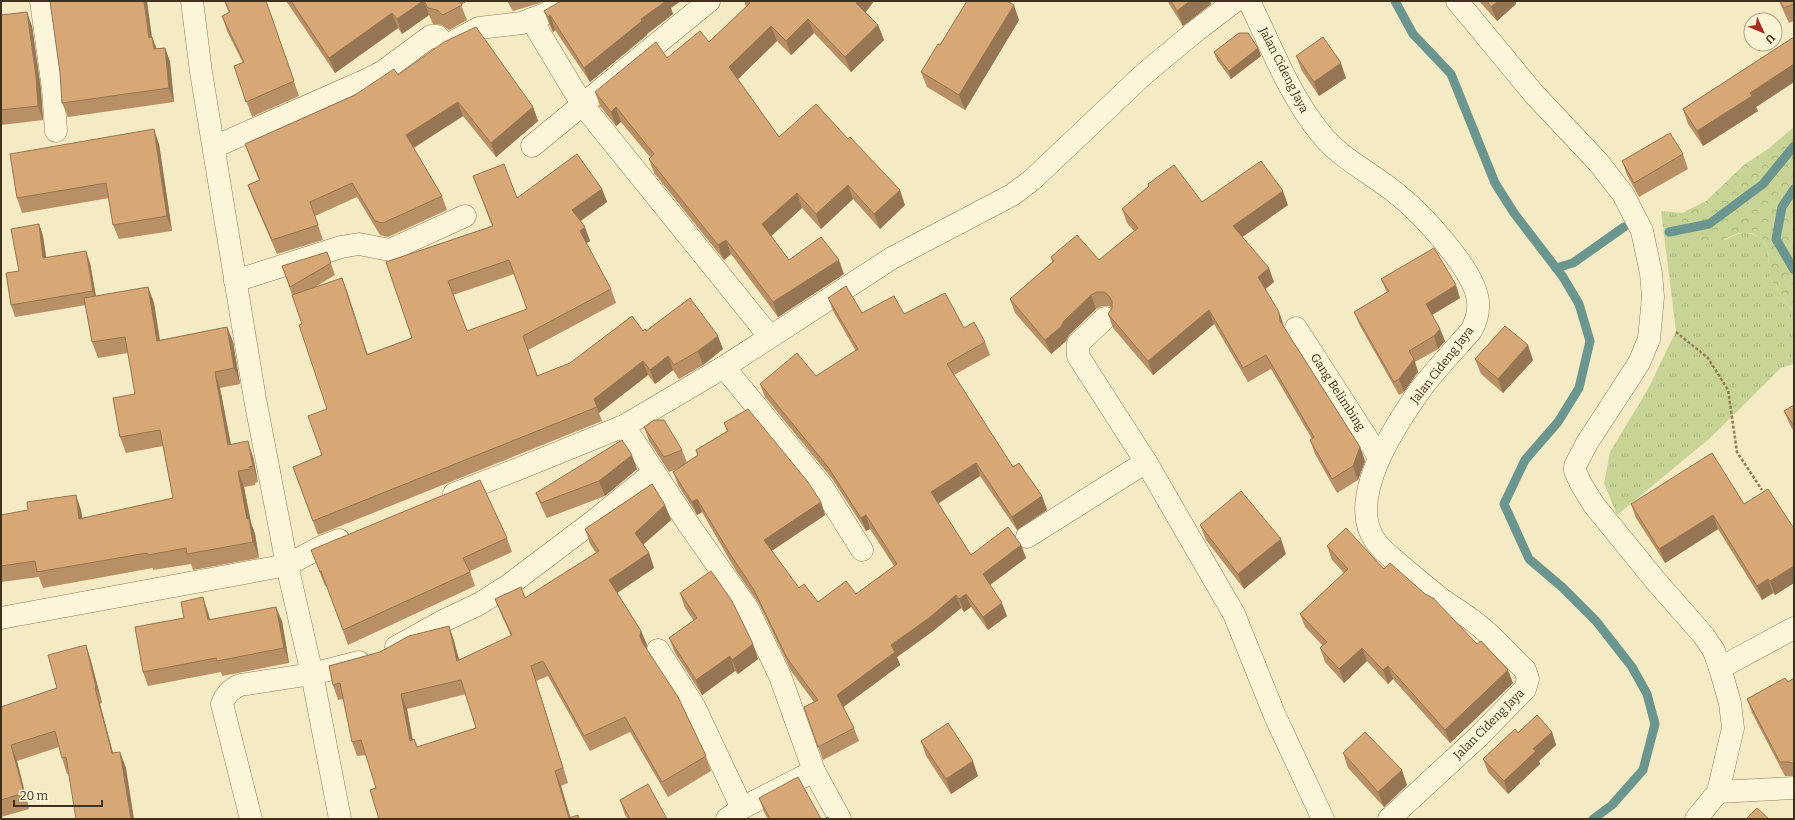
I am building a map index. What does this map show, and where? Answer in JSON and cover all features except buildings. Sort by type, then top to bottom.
[{"type":"street","points":[[41,1],[53,89],[56,131]]},
{"type":"street","points":[[192,1],[255,399],[287,565],[312,674],[340,819]]},
{"type":"street","points":[[214,147],[382,72],[431,36],[437,36],[445,44],[449,44],[479,28],[512,26],[522,23],[554,10],[567,1]]},
{"type":"street","points":[[532,146],[709,1]]},
{"type":"street","points":[[436,500],[624,426],[724,366],[892,258],[1022,188],[1144,74],[1235,1]]},
{"type":"street","name":"Jalan Cideng Jaya","points":[[1249,1],[1294,94],[1322,136],[1336,149],[1397,194],[1423,217],[1461,265],[1476,294],[1478,310],[1476,322],[1471,331],[1424,386],[1397,426],[1379,457],[1367,497],[1366,511],[1369,529],[1375,541],[1417,580],[1478,624],[1525,670],[1528,679],[1525,689],[1478,737],[1389,819]]},
{"type":"street","points":[[1457,1],[1534,94],[1598,162],[1623,194],[1633,212],[1643,238],[1651,273],[1653,297],[1649,339],[1645,352],[1587,443],[1577,461],[1575,471],[1594,505],[1655,580],[1704,636],[1714,652],[1720,668],[1730,703],[1733,728],[1718,792],[1696,819]]},
{"type":"street","points":[[531,19],[582,104],[770,337]]},
{"type":"street","points":[[236,281],[341,247],[359,244],[390,250],[465,216]]},
{"type":"street","points":[[1105,318],[1078,344],[1078,356],[1146,462],[1234,614],[1275,716],[1323,819]]},
{"type":"street","name":"Gang Belimbing","points":[[1296,328],[1379,457]]},
{"type":"street","points":[[724,366],[823,488],[862,550]]},
{"type":"street","points":[[624,426],[689,525],[748,609],[780,676],[814,771],[840,819]]},
{"type":"street","points":[[1027,537],[1146,462]]},
{"type":"street","points":[[251,819],[222,704],[224,698],[233,688],[240,685],[312,674],[382,655],[441,622],[479,604],[534,567],[654,472]]},
{"type":"street","points":[[1,618],[287,565],[321,548],[357,533]]},
{"type":"street","points":[[1720,668],[1794,628]]},
{"type":"street","points":[[658,650],[694,706],[734,814],[814,771]]},
{"type":"street","points":[[1718,792],[1794,788]]},
{"type":"path","points":[[1652,314],[1708,358],[1728,390],[1737,452],[1762,490]]},
{"type":"green space","points":[[1794,127],[1794,312],[1788,306],[1770,278],[1768,252],[1763,239],[1751,233],[1738,233],[1714,244],[1701,244],[1689,237],[1682,226],[1682,213],[1706,201],[1745,164],[1768,149]]},
{"type":"green space","points":[[1661,211],[1682,213],[1682,226],[1726,240],[1744,233],[1748,233],[1763,239],[1768,252],[1770,278],[1788,306],[1794,312],[1794,364],[1781,368],[1709,439],[1617,515],[1604,483],[1610,452],[1648,389],[1676,331]]},
{"type":"waterway","points":[[1395,1],[1413,34],[1451,74],[1495,183],[1514,213],[1563,277],[1579,304],[1590,341],[1579,388],[1558,422],[1525,460],[1504,504],[1529,559],[1562,587],[1596,621],[1632,667],[1647,694],[1655,724],[1643,770],[1612,805],[1593,819]]},
{"type":"waterway","points":[[1669,232],[1709,224],[1763,184],[1794,146]]},
{"type":"waterway","points":[[1794,189],[1782,207],[1776,239],[1794,270]]},
{"type":"waterway","points":[[1556,268],[1573,263],[1624,227]]}]
